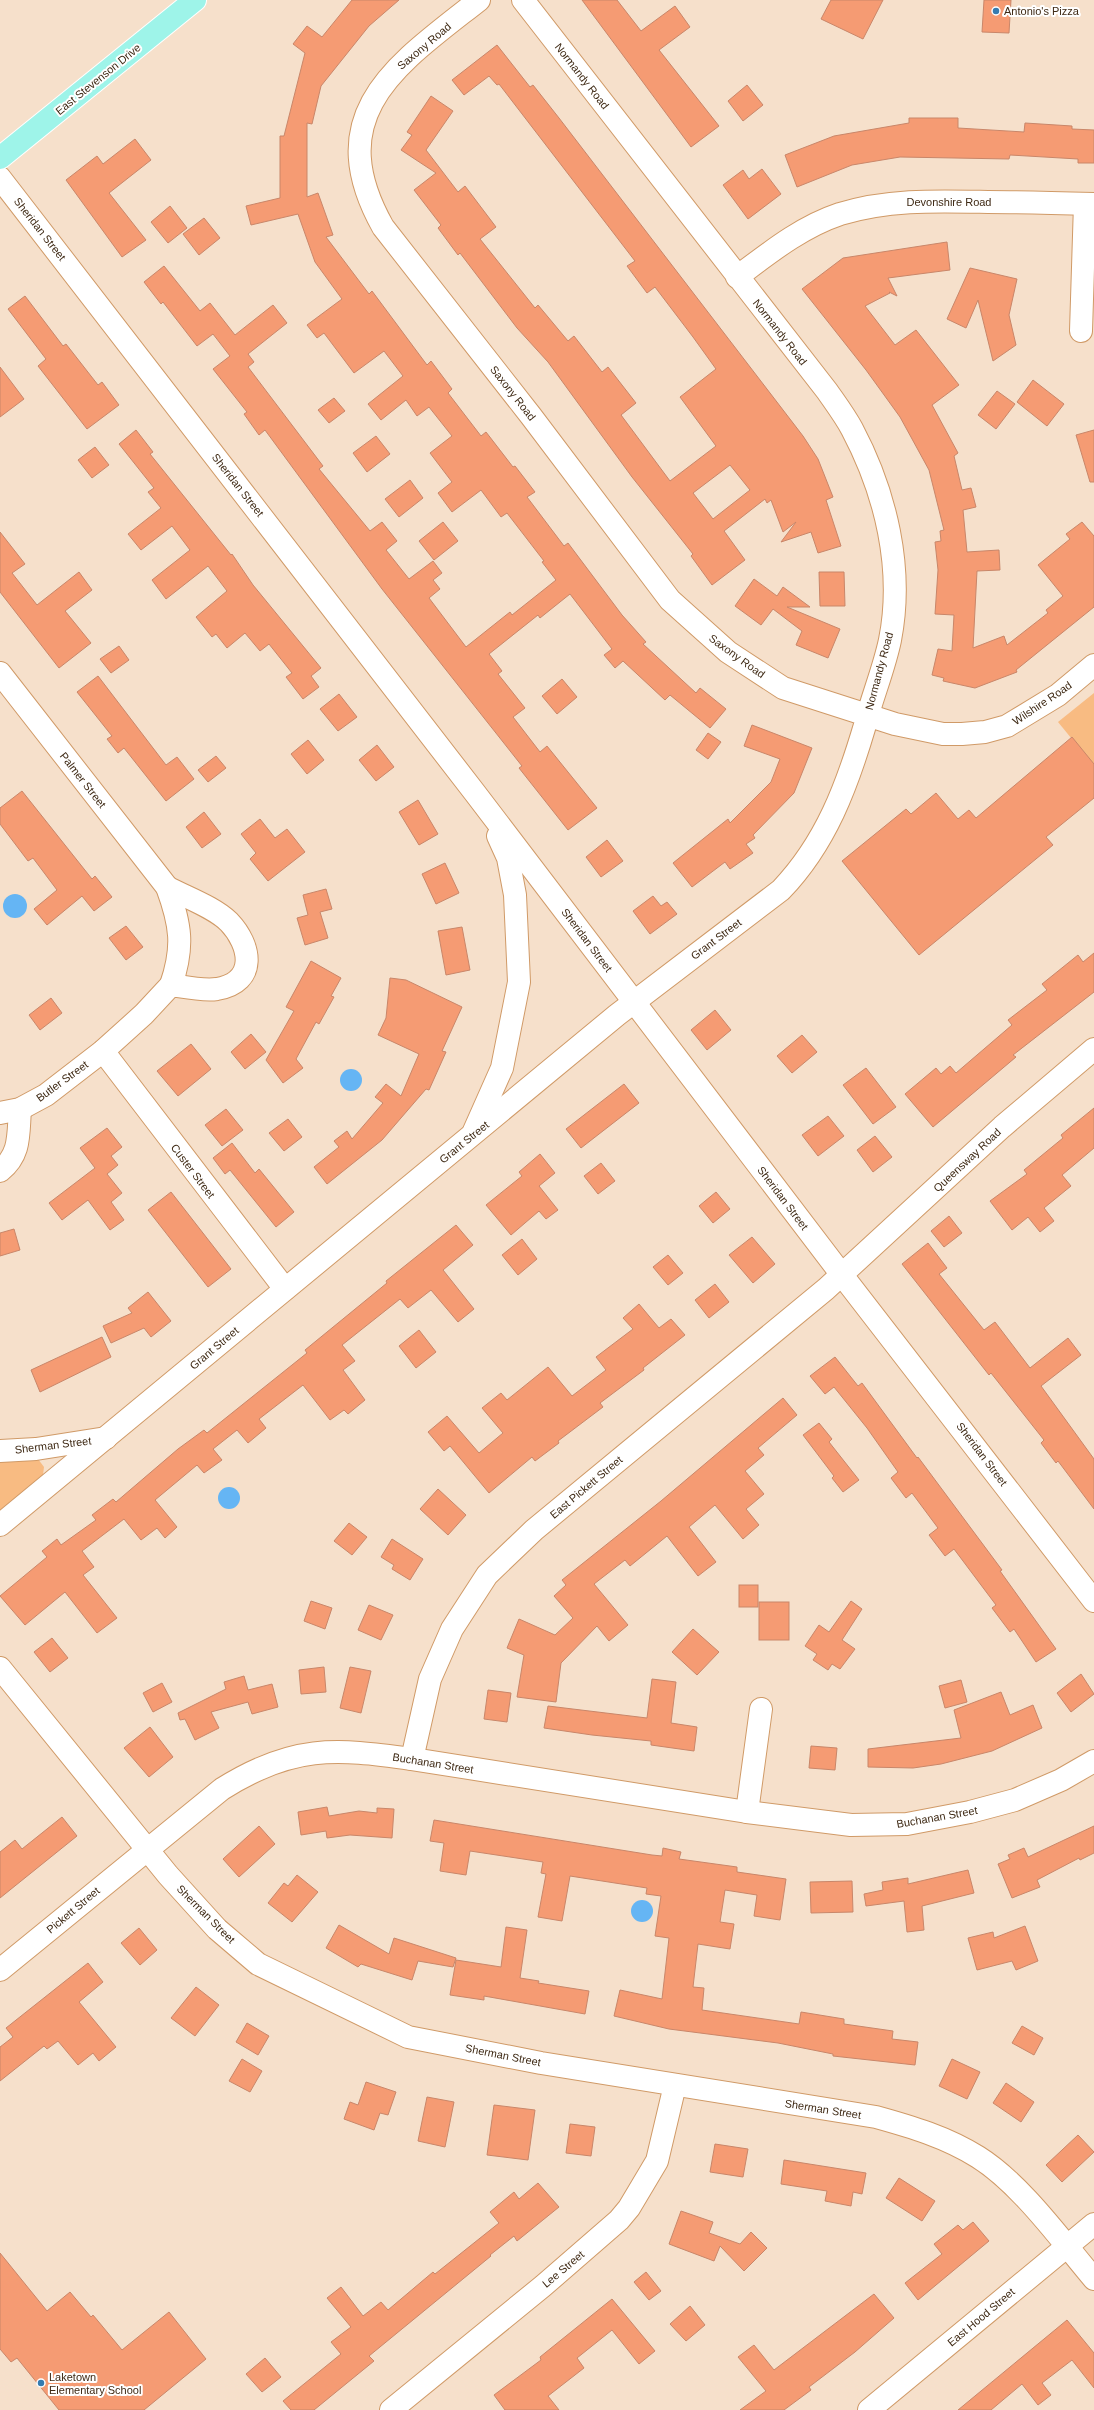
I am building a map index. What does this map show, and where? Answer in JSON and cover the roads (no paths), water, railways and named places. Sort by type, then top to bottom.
[{"type":"main road","name":"East Stevenson Drive","points":[[0,158],[195,0]]},
{"type":"street","name":"Saxony Road","points":[[479,0],[406,58],[386,81],[366,115],[359,145],[361,172],[370,205],[382,227],[531,416],[670,600],[728,652],[783,688],[867,716]]},
{"type":"street","name":"Normandy Road","points":[[523,0],[827,392],[852,428],[871,469],[884,507],[891,549],[896,597],[889,641],[867,716]]},
{"type":"street","name":"Sheridan Street","points":[[0,178],[476,793],[842,1275],[1094,1601]]},
{"type":"street","name":"Devonshire Road","points":[[737,277],[801,232],[839,214],[877,205],[919,200],[1090,204],[1081,331]]},
{"type":"street","name":"Wilshire Road","points":[[867,716],[943,734],[985,732],[1007,726],[1030,713],[1058,695],[1094,665]]},
{"type":"street","name":"Palmer Street","points":[[0,673],[167,887],[180,927],[178,965],[171,985],[144,1014],[103,1051]]},
{"type":"street","name":"Grant Street","points":[[0,1525],[634,1002],[781,890],[797,873],[828,826],[851,772],[867,716]]},
{"type":"street","name":"Sheridan Street","points":[[472,1136],[502,1068],[519,982],[515,895],[508,858],[476,793]]},
{"type":"street","name":"Palmer Street","points":[[167,887],[212,910],[228,921],[242,937],[247,951],[248,963],[239,977],[230,985],[216,989],[171,985]]},
{"type":"street","name":"Queensway Road","points":[[842,1275],[1002,1126],[1094,1049]]},
{"type":"street","name":"Butler Street","points":[[0,1171],[10,1163],[15,1155],[10,1111],[46,1095],[103,1051]]},
{"type":"street","name":"Custer Street","points":[[103,1051],[285,1289]]},
{"type":"street","name":"East Pickett Street","points":[[412,1759],[430,1679],[452,1629],[487,1575],[534,1530],[842,1275]]},
{"type":"street","name":"Sherman Street","points":[[0,1450],[36,1449],[106,1438]]},
{"type":"street","name":"Sherman Street","points":[[0,1668],[146,1850],[217,1929],[258,1964],[408,2037],[541,2063],[876,2117],[927,2131],[979,2158],[997,2172],[1016,2189],[1094,2279]]},
{"type":"street","points":[[747,1812],[762,1710]]},
{"type":"street","name":"Buchanan Street","points":[[146,1850],[222,1789],[249,1772],[277,1761],[322,1751],[358,1752],[412,1759],[747,1812],[851,1825],[907,1824],[970,1812],[1015,1800],[1061,1780],[1094,1761]]},
{"type":"street","name":"Pickett Street","points":[[0,1970],[146,1850]]},
{"type":"street","name":"Lee Street","points":[[391,2410],[543,2286],[619,2220],[629,2208],[657,2161],[675,2085]]},
{"type":"street","name":"East Hood Street","points":[[869,2410],[1094,2224]]},
{"type":"water","points":[[15,894],[23,898],[27,906],[23,914],[15,918],[7,914],[3,906],[7,898]]},
{"type":"water","points":[[351,1069],[359,1072],[362,1080],[359,1088],[351,1091],[343,1088],[340,1080],[343,1072]]},
{"type":"water","points":[[229,1487],[237,1490],[240,1498],[237,1506],[229,1509],[221,1506],[218,1498],[221,1490]]},
{"type":"water","points":[[638,1900],[646,1900],[653,1907],[653,1915],[646,1922],[638,1922],[631,1915],[631,1907]]},
{"type":"place","name":"Antonio's Pizza","points":[[996,11]]},
{"type":"place","name":"Laketown Elementary School","points":[[41,2383]]}]
